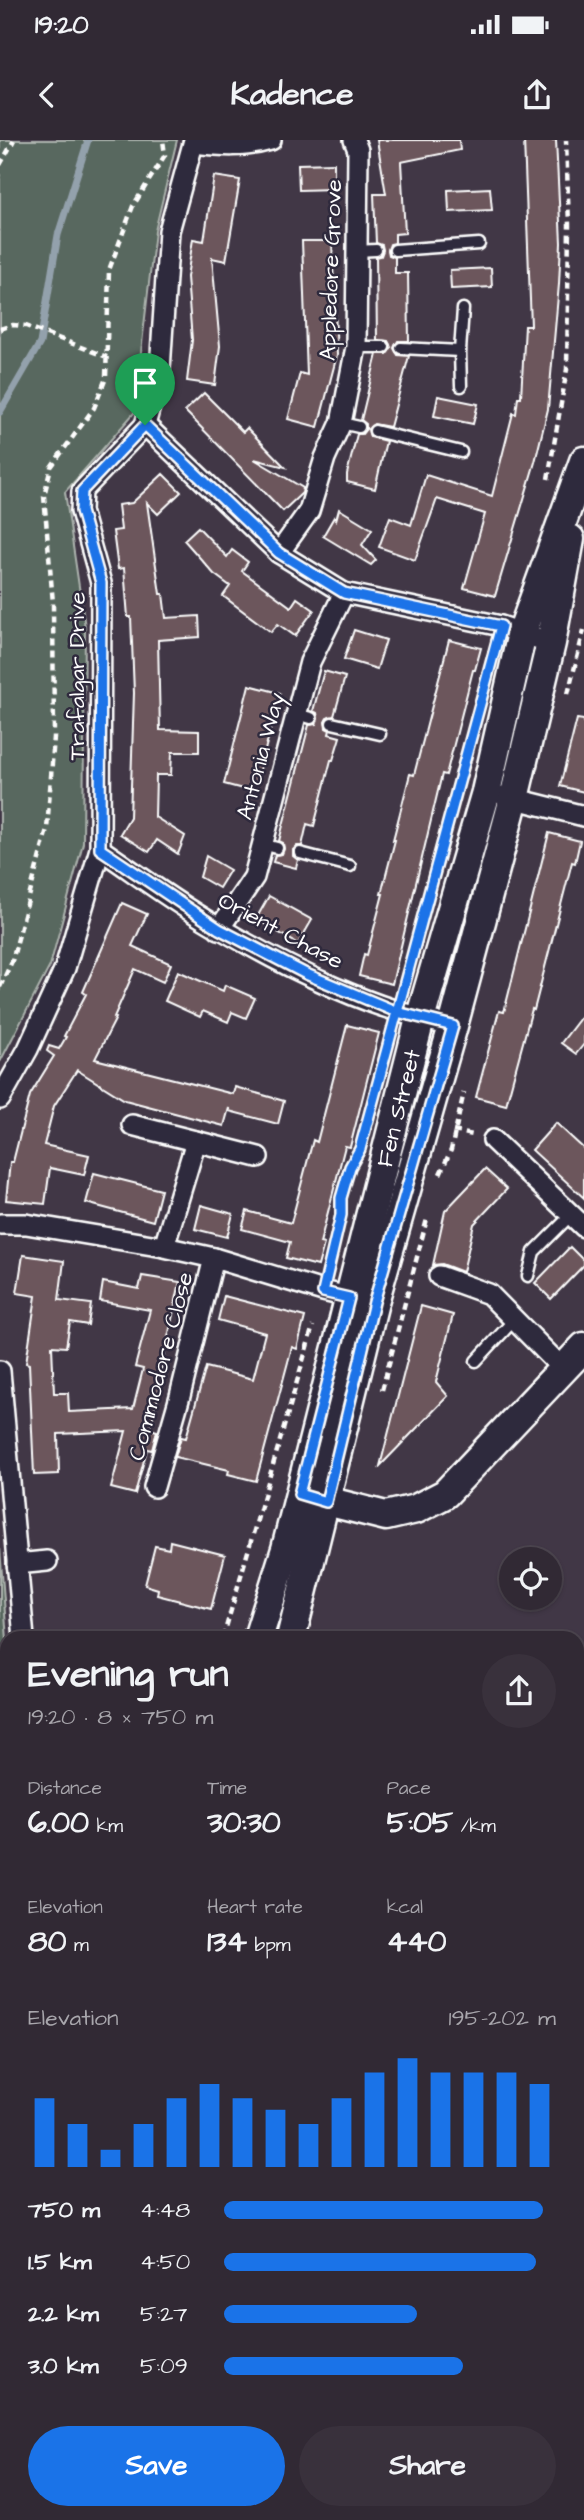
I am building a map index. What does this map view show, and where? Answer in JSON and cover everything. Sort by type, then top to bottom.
[{"type":"street","points":[[194,141],[225,147],[255,145],[271,140]]},
{"type":"street","name":"Appledore Grove","points":[[279,553],[309,511],[325,458],[350,425],[356,347],[358,150],[354,140]]},
{"type":"street","name":"Trafalgar Drive","points":[[0,1099],[28,1049],[65,968],[100,849],[101,583],[81,511],[82,491],[145,425],[160,370],[169,231],[194,141]]},
{"type":"street","points":[[145,425],[279,553],[344,593],[501,626],[551,643]]},
{"type":"street","name":"Fen Street","points":[[260,1631],[286,1549],[420,1019],[486,792],[522,633],[584,462]]},
{"type":"street","name":"Fen Street","points":[[293,1631],[326,1502],[349,1297],[453,1026],[514,798],[551,643],[584,462]]},
{"type":"street","name":"Antonia Way","points":[[219,929],[254,877],[270,846],[304,716],[310,662],[344,593]]},
{"type":"street","points":[[486,792],[584,816]]},
{"type":"street","name":"Orient Chase","points":[[100,849],[219,929],[306,974],[397,1012],[453,1026]]},
{"type":"street","points":[[132,1125],[258,1157]]},
{"type":"street","points":[[493,1140],[577,1221]]},
{"type":"street","name":"Commodore Close","points":[[164,1247],[196,1141]]},
{"type":"street","name":"Commodore Close","points":[[0,1224],[26,1224],[164,1247],[214,1258],[349,1297]]},
{"type":"street","name":"Commodore Close","points":[[154,1486],[180,1396],[214,1258]]},
{"type":"street","points":[[439,1276],[489,1294],[563,1369]]},
{"type":"street","points":[[299,1494],[386,1516],[416,1509],[445,1494],[584,1347]]},
{"type":"street","points":[[0,1371],[23,1631]]},
{"type":"street","points":[[17,1563],[47,1561]]},
{"type":"lane","points":[[395,250],[479,244]]},
{"type":"lane","points":[[356,251],[376,250]]},
{"type":"lane","points":[[461,386],[463,309]]},
{"type":"lane","points":[[356,347],[384,347]]},
{"type":"lane","points":[[401,348],[460,351]]},
{"type":"lane","points":[[375,431],[461,452]]},
{"type":"lane","points":[[332,723],[380,734]]},
{"type":"lane","points":[[300,853],[350,866]]},
{"type":"lane","points":[[528,1276],[534,1252],[577,1221]]},
{"type":"lane","points":[[476,1361],[514,1320]]},
{"type":"path","points":[[0,164],[14,140]]},
{"type":"path","points":[[544,489],[567,369],[569,225],[566,140]]},
{"type":"path","points":[[0,329],[13,324],[26,326],[107,357]]},
{"type":"path","points":[[338,1227],[344,1187],[350,1167],[360,1149]]},
{"type":"path","points":[[226,1631],[349,1297]]},
{"type":"shaded area","points":[[0,140],[177,140],[155,231],[134,413],[65,492],[85,627],[83,843],[50,966],[0,1062]]},
{"type":"shaded area","points":[[0,1548],[6,1631],[0,1631]]},
{"type":"building","points":[[377,140],[459,140],[460,150],[401,162],[405,233],[395,234],[395,243],[390,244],[388,250],[389,255],[395,257],[395,273],[408,273],[409,341],[398,341],[394,348],[398,355],[409,356],[390,427],[374,424],[368,429],[370,437],[386,441],[375,489],[347,482],[347,474],[357,434],[362,434],[366,429],[366,424],[361,420],[377,354],[387,354],[391,348],[388,341],[377,340],[376,257],[381,256],[383,250],[382,245],[376,243],[374,194],[386,194]]},
{"type":"building","points":[[524,140],[556,140],[561,243],[559,284],[548,409],[495,596],[464,588],[485,514],[437,499],[415,560],[379,547],[390,517],[411,525],[426,475],[492,496],[513,413],[516,414],[518,397],[521,397],[525,326],[531,326]]},
{"type":"building","points":[[334,163],[334,189],[299,190],[298,164]]},
{"type":"building","points":[[214,176],[240,180],[226,261],[212,258],[220,346],[215,385],[187,381],[192,340],[187,277],[193,239],[204,241]]},
{"type":"building","points":[[490,188],[492,210],[449,212],[448,190]]},
{"type":"building","points":[[302,241],[332,241],[337,355],[318,427],[288,419],[300,373],[307,375]]},
{"type":"building","points":[[491,268],[492,287],[451,289],[450,270]]},
{"type":"building","points":[[204,393],[243,432],[247,428],[285,467],[254,459],[303,488],[302,493],[283,511],[185,411]]},
{"type":"building","points":[[438,396],[478,404],[473,424],[434,416]]},
{"type":"building","points":[[163,474],[181,492],[158,514],[147,503],[160,594],[163,594],[166,618],[199,616],[200,637],[158,640],[160,730],[199,731],[199,752],[172,752],[171,775],[156,775],[155,817],[185,836],[178,854],[157,840],[149,852],[120,834],[130,817],[134,693],[131,617],[128,617],[124,568],[118,569],[113,531],[121,530],[118,505],[132,503]]},
{"type":"building","points":[[339,509],[372,529],[362,545],[376,560],[371,565],[323,536],[334,517],[336,520]]},
{"type":"building","points":[[198,527],[227,557],[232,550],[248,562],[242,571],[291,607],[297,598],[314,610],[295,636],[278,624],[271,632],[223,596],[230,586],[214,574],[184,540]]},
{"type":"building","points":[[354,630],[386,640],[377,669],[344,659]]},
{"type":"building","points":[[449,640],[481,648],[446,775],[442,774],[392,984],[359,976],[383,894],[410,774],[414,775]]},
{"type":"building","points":[[324,671],[345,677],[334,716],[327,718],[325,722],[326,728],[330,730],[329,734],[340,737],[331,760],[314,826],[307,824],[302,846],[293,850],[293,856],[298,860],[296,868],[273,862],[275,855],[282,854],[284,849],[283,843],[279,841],[309,725],[316,724],[318,719],[317,713],[313,711]]},
{"type":"building","points":[[249,685],[280,693],[254,792],[224,784]]},
{"type":"building","points":[[577,719],[584,720],[584,792],[560,786]]},
{"type":"building","points":[[549,833],[580,841],[506,1105],[476,1097],[499,1011],[504,1012]]},
{"type":"building","points":[[206,856],[230,870],[219,888],[200,877]]},
{"type":"building","points":[[269,896],[312,920],[298,944],[256,919]]},
{"type":"building","points":[[122,903],[147,914],[132,946],[171,964],[163,982],[135,969],[114,1017],[116,1018],[95,1059],[233,1094],[235,1087],[284,1101],[278,1124],[229,1111],[229,1108],[224,1126],[125,1100],[77,1070],[54,1106],[44,1145],[89,1155],[84,1175],[50,1168],[45,1204],[6,1200],[10,1162],[13,1162],[30,1095],[54,1056],[47,1051],[49,1046],[59,1049],[66,1037],[64,1036],[86,994],[83,992]]},
{"type":"building","points":[[178,971],[223,991],[225,985],[255,998],[246,1018],[232,1012],[228,1022],[203,1011],[200,1017],[165,1001]]},
{"type":"building","points":[[584,1013],[584,1044],[576,1054],[561,1043]]},
{"type":"building","points":[[347,1025],[379,1033],[350,1147],[345,1146],[320,1243],[324,1244],[318,1266],[286,1258],[290,1242],[242,1229],[247,1211],[291,1223],[313,1140],[317,1142]]},
{"type":"building","points":[[556,1123],[584,1149],[584,1198],[532,1150]]},
{"type":"building","points":[[485,1169],[507,1189],[474,1224],[463,1272],[442,1264],[433,1265],[445,1211]]},
{"type":"building","points":[[94,1173],[161,1190],[153,1221],[86,1203]]},
{"type":"building","points":[[201,1205],[233,1214],[227,1237],[195,1229]]},
{"type":"building","points":[[570,1247],[584,1261],[584,1265],[551,1299],[535,1283]]},
{"type":"building","points":[[23,1255],[64,1261],[59,1300],[91,1304],[88,1325],[70,1322],[66,1347],[52,1346],[54,1393],[68,1393],[69,1412],[133,1409],[143,1369],[135,1367],[150,1310],[100,1301],[103,1282],[139,1289],[142,1276],[180,1282],[150,1429],[157,1431],[152,1450],[147,1449],[135,1494],[111,1488],[126,1431],[58,1434],[59,1474],[34,1475],[29,1364],[26,1363],[36,1296],[17,1293]]},
{"type":"building","points":[[224,1296],[305,1317],[297,1349],[292,1347],[256,1481],[228,1474],[229,1470],[175,1457],[181,1437],[186,1438],[206,1367],[253,1379],[265,1333],[218,1320]]},
{"type":"building","points":[[421,1306],[453,1315],[436,1382],[448,1396],[380,1466]]},
{"type":"building","points":[[170,1541],[225,1555],[211,1609],[157,1595],[158,1589],[145,1585],[155,1546],[169,1549]]},
{"type":"waterway","points":[[0,412],[40,343],[58,235],[88,140]]},
{"type":"route","points":[[145,425],[82,491],[81,511],[101,583],[100,849],[219,929],[306,974],[397,1012],[360,1149],[350,1167],[341,1198],[341,1215],[323,1292],[349,1298],[299,1494],[326,1502],[374,1302],[453,1026],[397,1012],[501,626],[344,593],[279,553],[145,425]]}]
